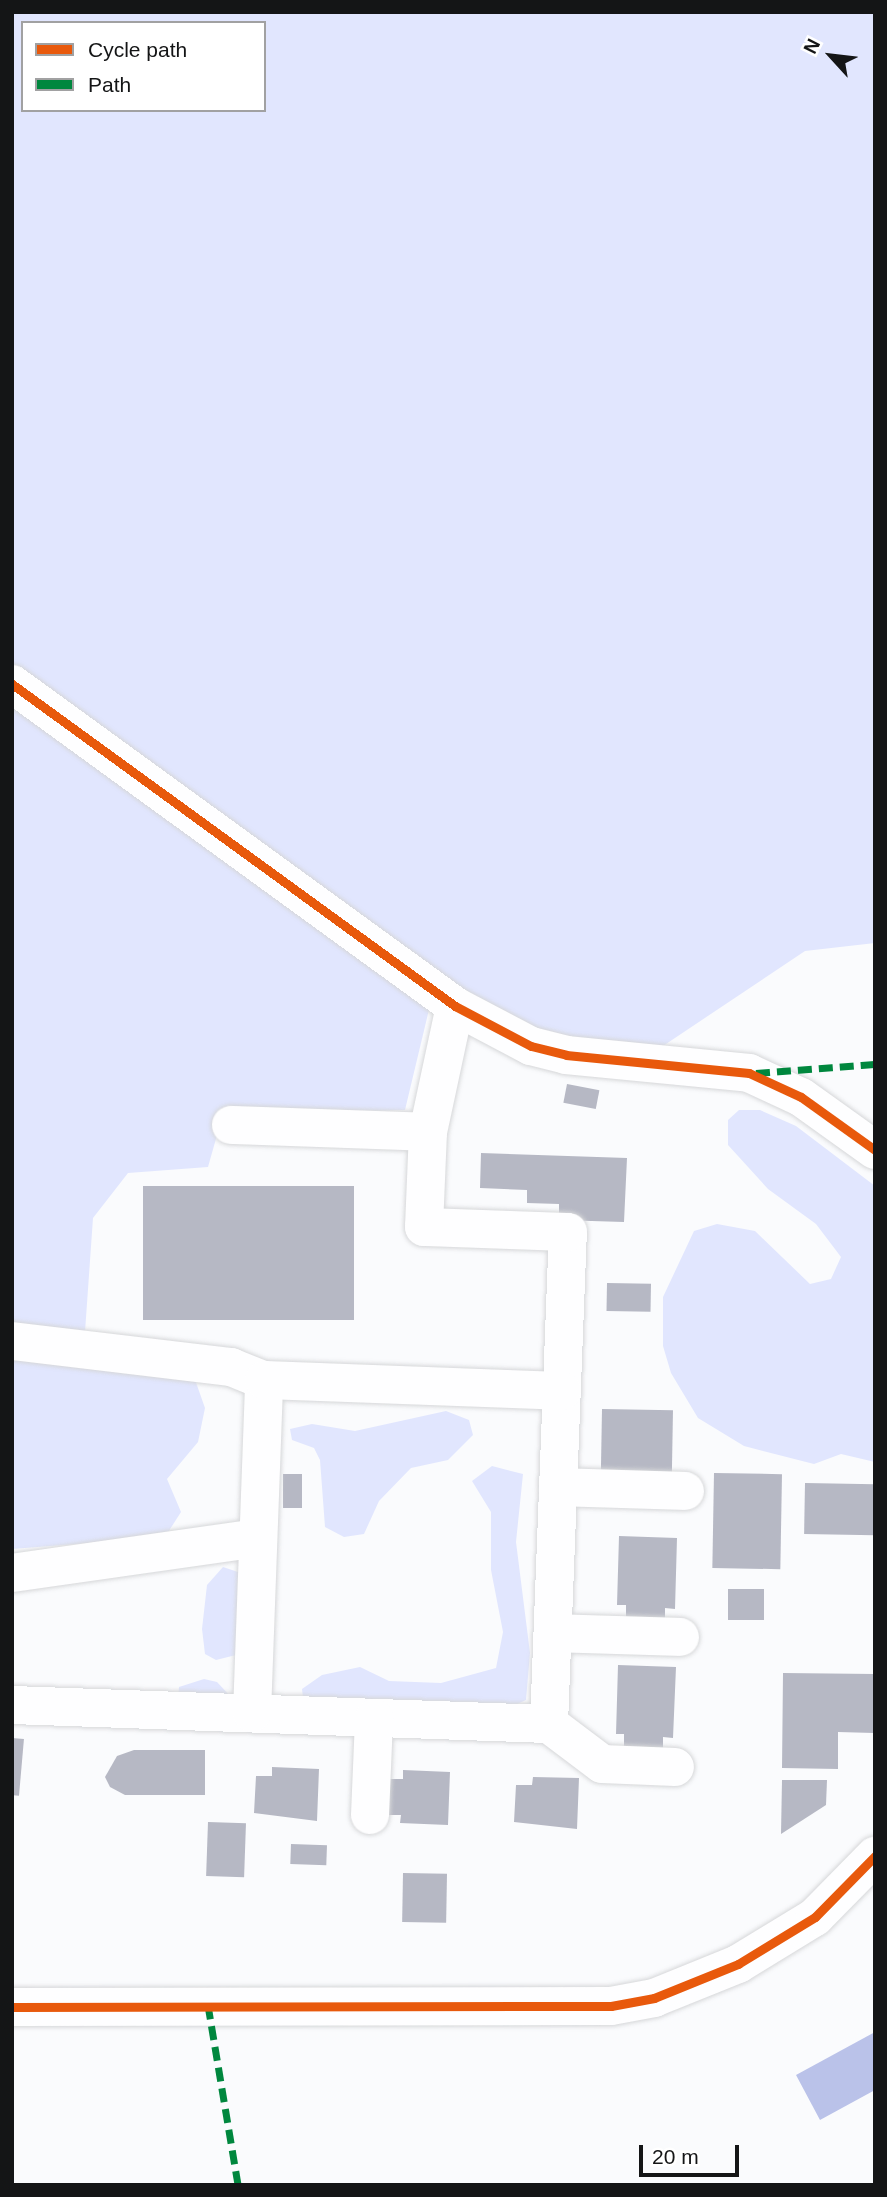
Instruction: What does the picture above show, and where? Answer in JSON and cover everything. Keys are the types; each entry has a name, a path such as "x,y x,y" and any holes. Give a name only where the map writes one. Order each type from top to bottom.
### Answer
{"street":[{"path":"12,684 455,1006 531,1046 566,1055 750,1073 801,1097 875,1150"},
{"path":"455,1006 428,1132 424,1227 568,1232 549,1724"},
{"path":"232,1125 428,1132"},
{"path":"12,1341 231,1367 264,1380 562,1391"},
{"path":"252,1713 264,1380"},
{"path":"558,1487 685,1491"},
{"path":"12,1573 258,1538"},
{"path":"553,1633 680,1637"},
{"path":"12,1705 549,1724 601,1764 675,1767"},
{"path":"370,1815 374,1717"},
{"path":"12,2007 611,2006 654,1998 738,1964 815,1917 875,1856"}],"shaded area":[{"path":"12,12 875,12 875,943 805,951 663,1046 535,1033 437,976 405,1110 223,1114 208,1167 128,1173 93,1218 85,1332 187,1357 205,1408 198,1442 167,1479 181,1512 165,1537 12,1549"},
{"path":"739,1110 760,1110 796,1126 875,1186 875,1462 841,1454 814,1464 744,1446 698,1418 671,1373 663,1346 663,1297 694,1231 717,1224 755,1231 810,1284 831,1279 841,1257 816,1224 768,1189 728,1145 728,1120"},
{"path":"446,1411 469,1420 473,1435 448,1460 411,1468 379,1501 364,1534 344,1537 325,1527 320,1460 314,1448 292,1440 290,1429 312,1424 355,1431"},
{"path":"492,1466 523,1474 516,1542 530,1653 526,1700 506,1709 303,1698 302,1689 322,1675 360,1667 389,1681 441,1683 496,1668 503,1632 491,1570 491,1512 472,1481"},
{"path":"223,1567 238,1572 236,1655 216,1660 205,1654 202,1629 207,1585"},
{"path":"204,1679 217,1682 231,1697 178,1699 179,1687"}],"water":[{"path":"875,2032 875,2090 820,2120 796,2075"}],"building":[{"path":"567,1084 599,1090 596,1109 563,1103"},
{"path":"481,1153 627,1158 624,1222 559,1220 559,1204 527,1203 527,1190 480,1188"},
{"path":"143,1186 354,1186 354,1320 143,1320"},
{"path":"607,1283 651,1284 651,1312 607,1311"},
{"path":"602,1409 673,1410 672,1472 601,1471"},
{"path":"714,1473 782,1474 780,1569 712,1568"},
{"path":"283,1474 302,1474 302,1508 283,1508"},
{"path":"805,1483 875,1484 874,1535 804,1534"},
{"path":"619,1536 677,1538 675,1609 665,1608 665,1619 626,1617 626,1605 617,1605"},
{"path":"728,1589 764,1589 764,1620 728,1620"},
{"path":"618,1665 676,1667 673,1738 663,1737 663,1748 624,1746 624,1734 616,1734"},
{"path":"783,1673 875,1674 874,1733 838,1732 838,1769 782,1768"},
{"path":"12,1738 24,1739 19,1796 12,1795"},
{"path":"134,1750 205,1750 205,1795 125,1795 110,1787 105,1777 117,1756"},
{"path":"272,1767 319,1769 317,1821 254,1813 256,1776 272,1776"},
{"path":"403,1770 450,1772 448,1825 400,1823 401,1815 385,1815 386,1779 403,1779"},
{"path":"533,1777 579,1778 577,1829 514,1822 516,1785 532,1785"},
{"path":"782,1780 827,1780 826,1805 781,1834"},
{"path":"208,1822 246,1823 244,1877 206,1876"},
{"path":"291,1844 327,1845 326,1865 290,1864"},
{"path":"403,1873 447,1874 446,1923 402,1922"}],"marked path":[{"path":"756,1073 875,1064"},
{"path":"208,2005 238,2185"}],"cycle path":[{"path":"12,684 455,1006 531,1046 566,1055 749,1073 801,1097 875,1150"},
{"path":"12,2007 611,2006 654,1998 738,1964 815,1917 875,1856"}]}
